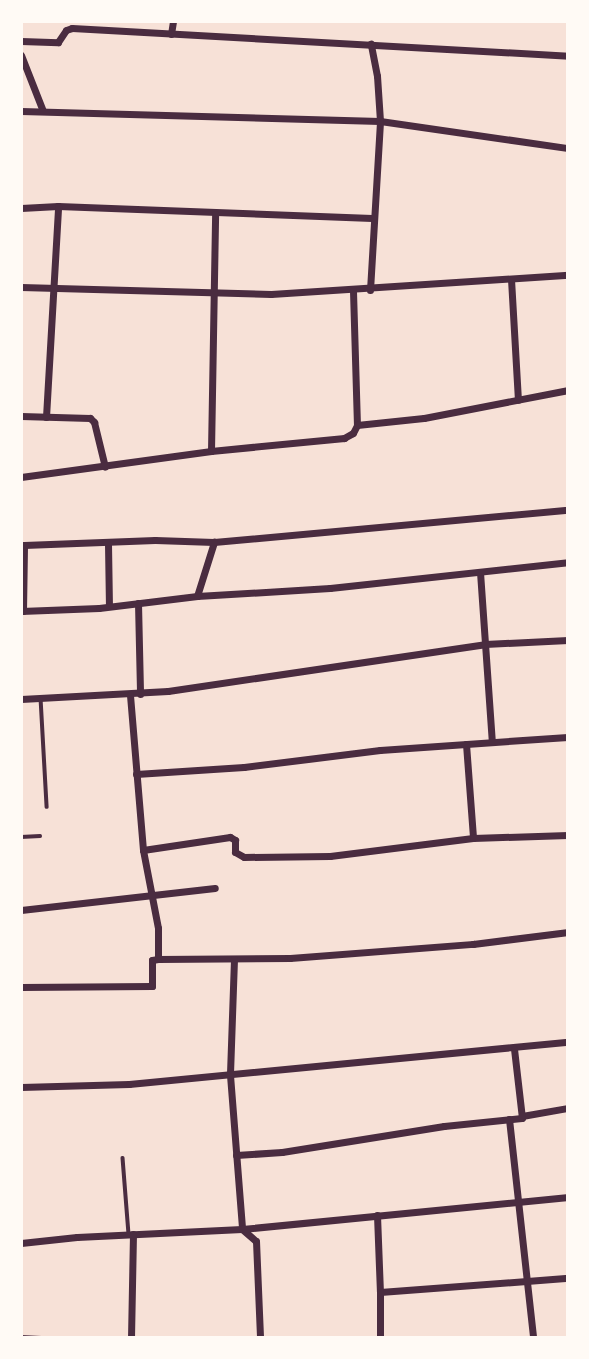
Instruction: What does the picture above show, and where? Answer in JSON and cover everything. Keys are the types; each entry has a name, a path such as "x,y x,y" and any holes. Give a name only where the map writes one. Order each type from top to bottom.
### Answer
{"street":[{"path":"171,34 173,21"},
{"path":"21,41 58,42 66,30 88,25 171,34 568,55"},
{"path":"370,290 372,218 380,121 377,76 371,44"},
{"path":"21,55 43,111"},
{"path":"21,111 380,121 568,148"},
{"path":"21,208 58,206 372,218"},
{"path":"46,417 58,206"},
{"path":"211,451 215,214"},
{"path":"21,287 214,294 353,291 568,275"},
{"path":"511,279 518,400"},
{"path":"21,477 211,451 344,438 353,433 357,425 353,291"},
{"path":"357,425 424,418 568,390"},
{"path":"21,416 90,418 94,422 105,467"},
{"path":"568,510 214,542 155,540 108,544 22,545 22,611 330,588 568,562"},
{"path":"197,596 214,542"},
{"path":"108,544 109,606"},
{"path":"481,572 492,742"},
{"path":"138,603 140,694"},
{"path":"21,699 140,694 485,644 568,640"},
{"path":"130,695 143,850 158,928 158,959"},
{"path":"136,774 244,767 380,750 568,737"},
{"path":"466,744 473,838"},
{"path":"143,850 230,837 235,840 235,852 244,857 330,856 473,838 568,835"},
{"path":"21,910 215,888"},
{"path":"21,987 152,986 152,960 158,959 234,959 443,946 568,932"},
{"path":"234,959 230,1075 242,1229 256,1241 260,1338"},
{"path":"21,1087 129,1084 568,1042"},
{"path":"514,1049 522,1116"},
{"path":"236,1155 282,1152 322,1143 509,1119 568,1108"},
{"path":"509,1119 533,1338"},
{"path":"21,1243 242,1229 568,1197"},
{"path":"377,1215 380,1338"},
{"path":"131,1234 131,1338"},
{"path":"380,1292 568,1278"}],"lane":[{"path":"41,698 47,807"},
{"path":"21,837 40,836"},
{"path":"123,1157 131,1234"},
{"path":"21,1337 41,1338"}]}
